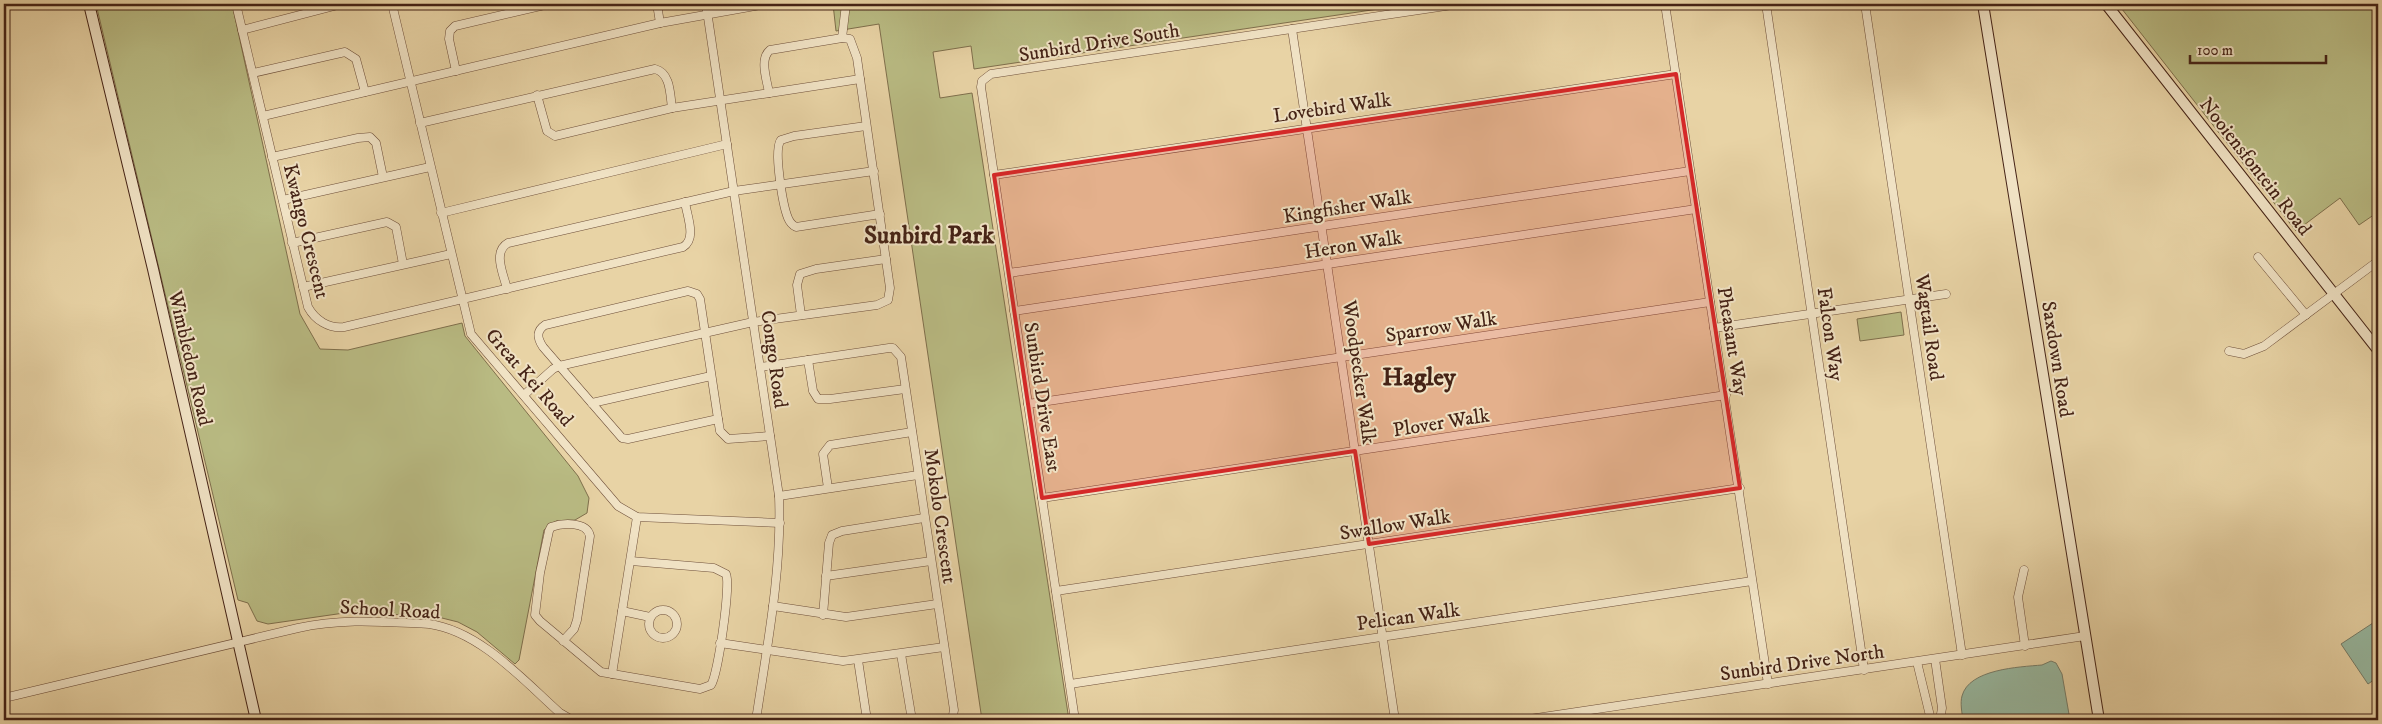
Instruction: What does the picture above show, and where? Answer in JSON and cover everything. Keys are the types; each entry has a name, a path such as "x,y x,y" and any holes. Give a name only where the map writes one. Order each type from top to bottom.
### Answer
{"street":[{"name":"Wimbledon Road","path":"89,4 157,287 256,720"},
{"name":"Kwango Crescent","path":"236,4 303,287 311,313 324,323 339,328 683,247 688,244 691,237 685,202"},
{"path":"242,30 342,4"},
{"name":"Great Kei Road","path":"392,4 461,299 471,334 618,506 637,517"},
{"path":"456,71 449,39 450,30 454,26 549,4"},
{"path":"657,4 660,23"},
{"name":"Congo Road","path":"706,4 779,496 780,523 773,606 756,720"},
{"path":"263,116 660,23 707,13 767,4"},
{"path":"842,38 846,4"},
{"name":"Sunbird Drive South","path":"983,79 988,75 1010,71 1292,29 1424,6 1459,4"},
{"name":"Pheasant Way","path":"1665,4 1714,328 1726,395 1768,684"},
{"name":"Falcon Way","path":"1766,4 1864,670"},
{"name":"Wagtail Road","path":"1865,4 1962,655"},
{"name":"Saxdown Road","path":"1983,4 2099,720"},
{"name":"Nooiensfontein Road","path":"2106,4 2378,350"},
{"name":"Woodpecker Walk","path":"1292,29 1395,720"},
{"path":"524,395 559,366 753,322 877,305 886,302 890,295 886,258 853,43 850,39 842,38 770,50 766,53 764,61 769,93"},
{"path":"252,73 348,52 358,62 365,92"},
{"path":"420,123 655,69 662,72 667,78 672,108"},
{"name":"Lovebird Walk","path":"994,175 1306,127 1676,74"},
{"path":"537,95 547,130 556,136 672,108 860,79"},
{"name":"Sunbird Drive East","path":"983,79 981,87 1075,720"},
{"path":"866,126 794,136 781,140 777,151 782,186 787,216 796,227 880,214"},
{"path":"272,157 370,137 376,143 382,177"},
{"path":"441,213 727,144"},
{"path":"282,200 430,167"},
{"path":"507,289 499,254 508,243 734,192 874,171"},
{"name":"Kingfisher Walk","path":"1009,273 1690,171"},
{"name":"Heron Walk","path":"1014,311 1696,209"},
{"path":"292,243 387,222 396,227 404,264"},
{"path":"303,287 451,254"},
{"path":"801,316 797,285 800,274 816,269 886,258"},
{"path":"2258,258 2306,315"},
{"path":"2229,351 2236,354 2253,351 2275,339 2378,261"},
{"path":"718,419 625,439 619,436 559,366 540,342 538,333 542,327 679,293 693,292 698,296 705,332 720,431 728,438 770,436"},
{"path":"1714,328 1946,294"},
{"name":"Sparrow Walk","path":"1028,404 1710,302"},
{"name":"Mokolo Crescent","path":"760,367 893,348 901,357 954,710 952,720"},
{"path":"808,360 813,391 818,399 905,389"},
{"path":"592,403 711,376"},
{"name":"Plover Walk","path":"1042,498 1726,395"},
{"path":"828,488 823,454 830,445 912,432"},
{"path":"779,496 918,474"},
{"name":"Swallow Walk","path":"1056,591 1740,488"},
{"path":"612,674 637,517 780,523"},
{"path":"823,615 829,543 832,535 842,531 924,518"},
{"path":"563,641 574,629 577,620 590,536 586,527 561,525 551,527 546,538 535,615 563,641 596,669 612,674 700,689 709,687 713,682 720,642 728,577 723,571 714,568 631,561"},
{"path":"826,576 931,561"},
{"path":"2024,570 2018,597 2025,646"},
{"name":"Pelican Walk","path":"1070,684 1752,581"},
{"path":"773,606 846,617 937,604"},
{"path":"622,611 650,617"},
{"name":"School Road","path":"4,698 337,621 441,626 463,633 484,647 560,713 572,720"},
{"name":"Sunbird Drive North","path":"1523,720 2085,636"},
{"path":"720,642 843,661 944,647"},
{"path":"901,654 912,720"},
{"path":"1935,659 1942,708 1940,720"},
{"path":"858,660 867,720"},
{"path":"1917,662 1931,720"}],"highlighted area":[{"path":"1676,74 1740,488 1369,544 1355,451 1042,498 994,175"}],"shaded area":[{"path":"96,4 232,4 300,314 320,349 348,350 462,323 465,336 578,476 589,498 587,513 575,520 556,521 544,530 519,660 515,664 477,632 458,622 438,617 351,612 268,624 257,621 248,603 238,600"},
{"path":"833,4 1412,4 974,69 971,46 933,52 940,98 972,93 1069,720 982,720 879,24 836,31"},
{"path":"2118,4 2378,4 2378,212 2359,225 2340,198 2296,231"},
{"path":"1901,312 1904,335 1860,341 1857,319"},
{"path":"2376,621 2378,624 2378,677 2368,684 2341,644"},
{"path":"2051,661 2056,663 2062,674 2070,720 1963,720 1962,696 1974,680 1996,671 2042,665"}],"district":[{"name":"Sunbird Park","path":"929,234"},
{"name":"Hagley","path":"1419,376"}]}
